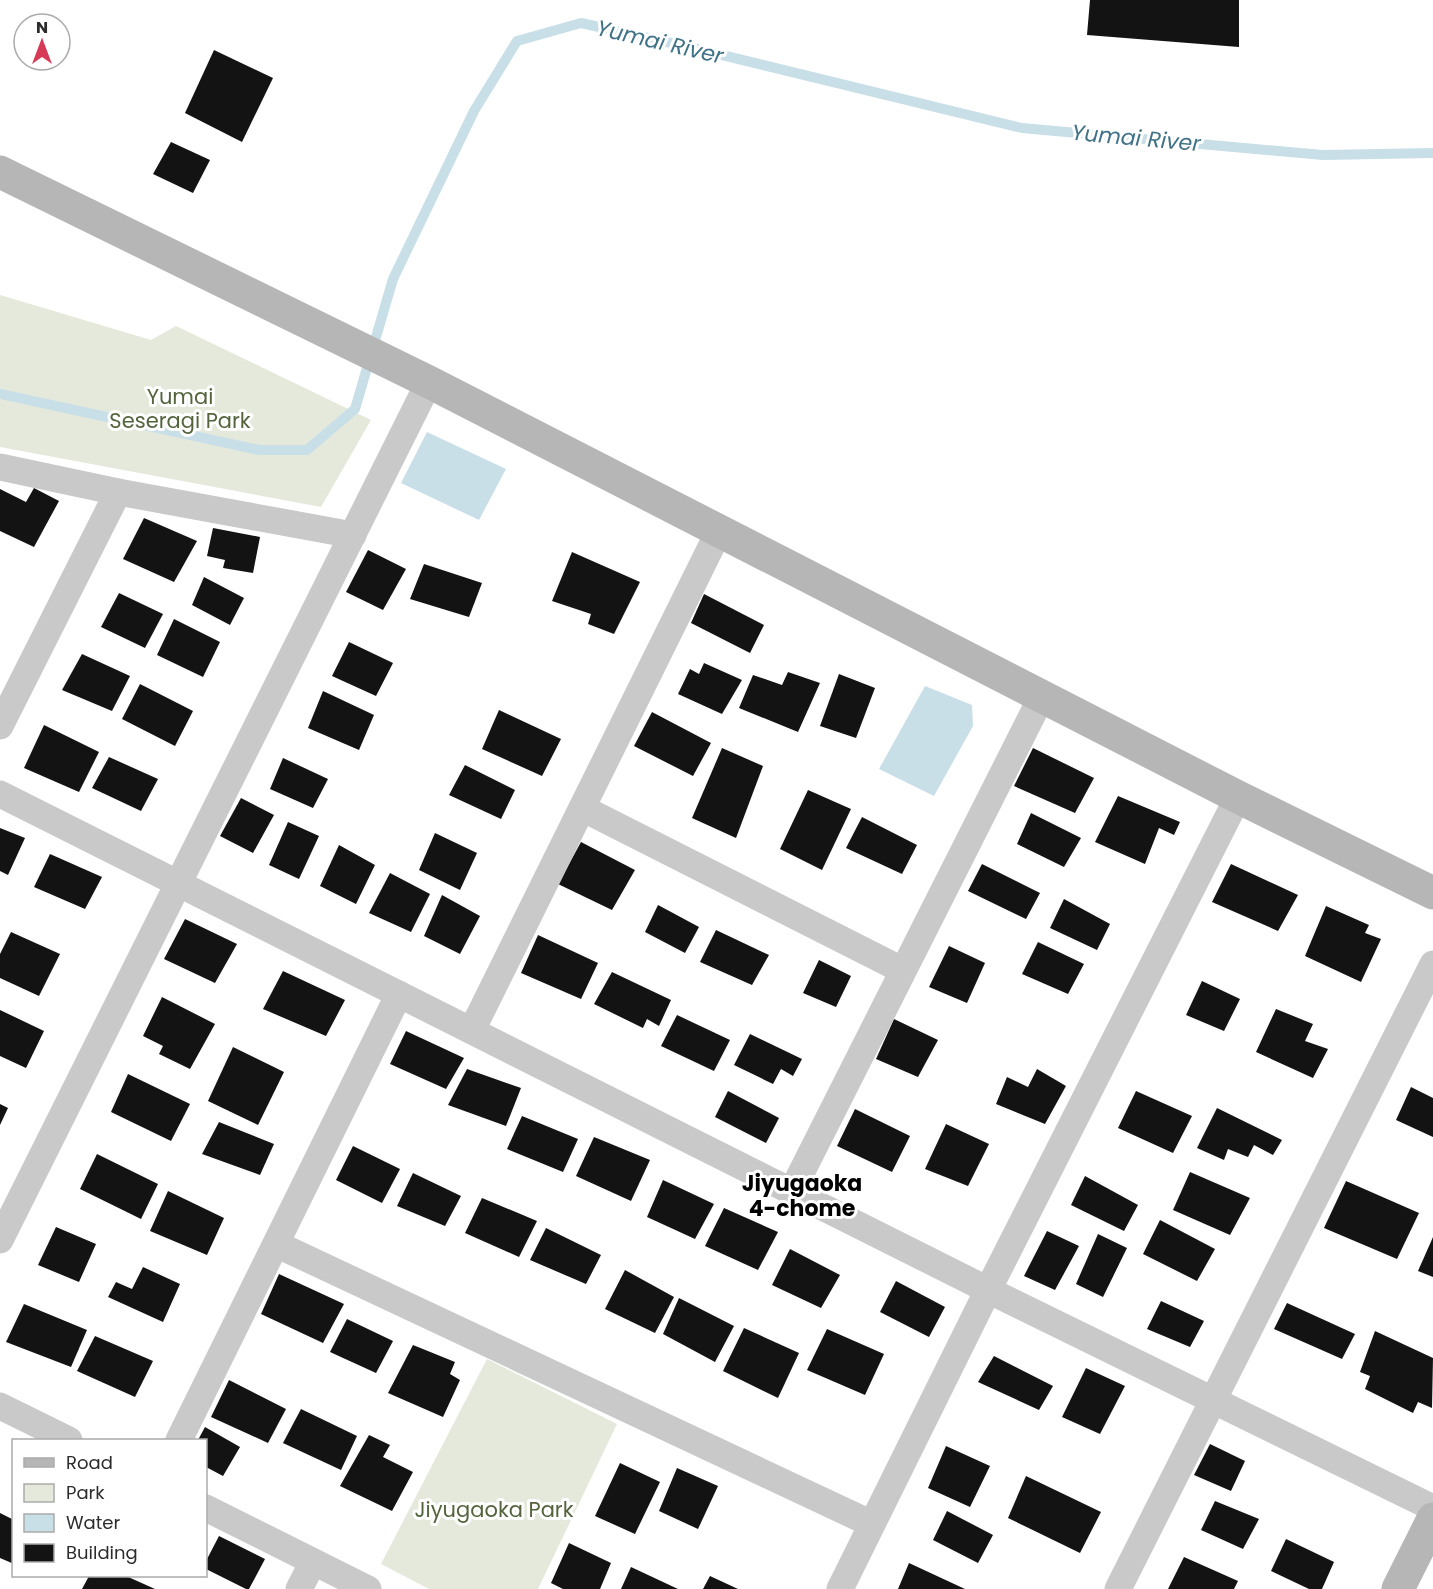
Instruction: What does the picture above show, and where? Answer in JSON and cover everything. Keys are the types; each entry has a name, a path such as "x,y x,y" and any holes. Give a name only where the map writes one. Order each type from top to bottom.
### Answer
{"street":[{"path":"0,172 417,376 1238,797 1433,893"},
{"path":"0,1240 352,535 417,376"},
{"path":"0,467 118,492 352,535"},
{"path":"0,726 118,492"},
{"path":"472,1030 718,531"},
{"path":"792,1191 1042,696"},
{"path":"0,794 988,1290 1433,1508"},
{"path":"840,1589 988,1290 1238,797"},
{"path":"582,808 902,970"},
{"path":"1118,1589 1433,964"},
{"path":"179,1439 399,994"},
{"path":"276,1244 872,1524"},
{"path":"0,1406 67,1439"},
{"path":"207,1509 368,1589"},
{"path":"1398,1589 1433,1519"},
{"path":"299,1589 313,1562"}],"green space":[{"name":"Yumai Seseragi Park","path":"0,295 151,340 176,326 371,420 321,507 0,447"},
{"name":"Jiyugaoka Park","path":"487,1359 617,1424 538,1589 429,1589 381,1564"}],"water":[{"path":"427,432 506,469 479,520 401,483"},
{"path":"925,686 972,705 973,726 934,796 879,769"}],"building":[{"path":"1090,0 1239,0 1239,47 1087,35"},
{"path":"214,50 273,78 242,142 185,113"},
{"path":"171,142 210,160 193,193 153,174"},
{"path":"34,488 59,501 34,547 0,531 0,489 26,502"},
{"path":"144,518 197,541 174,582 123,559"},
{"path":"213,528 260,537 253,573 223,568 225,560 207,556"},
{"path":"368,550 406,569 383,610 346,592"},
{"path":"572,552 640,582 614,634 588,624 591,614 552,601"},
{"path":"424,564 482,583 469,617 410,599"},
{"path":"204,577 244,598 230,625 192,605"},
{"path":"119,593 163,614 145,648 101,627"},
{"path":"704,594 764,625 750,653 691,623"},
{"path":"174,619 220,642 203,677 157,655"},
{"path":"349,642 393,663 376,696 332,676"},
{"path":"82,654 130,676 112,711 62,690"},
{"path":"704,663 742,680 722,714 678,694 690,669 699,674"},
{"path":"788,672 820,683 798,732 739,708 753,675 782,685"},
{"path":"839,674 875,688 856,738 820,726"},
{"path":"140,684 193,711 175,746 122,719"},
{"path":"323,691 374,715 359,750 308,728"},
{"path":"499,710 561,739 542,776 482,749"},
{"path":"652,712 711,743 693,776 634,746"},
{"path":"44,725 99,752 79,792 24,768"},
{"path":"722,748 763,766 736,838 692,818"},
{"path":"1033,748 1094,778 1075,813 1014,786"},
{"path":"109,757 158,779 141,811 92,788"},
{"path":"283,758 328,779 313,808 270,789"},
{"path":"465,765 515,790 501,819 449,795"},
{"path":"808,790 851,809 822,870 780,849"},
{"path":"1118,796 1180,822 1174,835 1159,828 1145,864 1095,842"},
{"path":"241,798 274,815 253,853 220,836"},
{"path":"1031,813 1081,838 1064,867 1017,844"},
{"path":"862,817 917,845 902,874 846,848"},
{"path":"288,822 319,836 299,879 269,865"},
{"path":"0,828 25,838 8,875 0,871"},
{"path":"435,833 477,853 460,890 419,870"},
{"path":"581,842 635,870 612,910 558,884"},
{"path":"339,845 375,865 356,904 320,886"},
{"path":"50,854 102,877 85,909 34,887"},
{"path":"982,864 1040,893 1026,919 968,891"},
{"path":"1231,864 1298,895 1278,931 1212,902"},
{"path":"390,873 430,894 411,932 369,913"},
{"path":"442,895 480,916 460,954 424,936"},
{"path":"1064,899 1110,924 1097,950 1050,928"},
{"path":"658,905 699,927 685,953 645,932"},
{"path":"1326,906 1369,925 1365,933 1381,939 1361,982 1305,956"},
{"path":"185,919 237,944 215,983 164,959"},
{"path":"716,930 769,955 752,985 700,962"},
{"path":"11,932 60,954 39,996 0,978 0,954"},
{"path":"538,935 598,963 581,999 521,973"},
{"path":"1038,942 1084,964 1068,994 1022,974"},
{"path":"949,946 985,963 967,1003 929,987"},
{"path":"819,960 851,976 836,1007 803,993"},
{"path":"283,971 345,1000 326,1036 263,1009"},
{"path":"612,972 671,1000 659,1026 647,1019 643,1028 594,1004"},
{"path":"1202,981 1240,999 1224,1031 1186,1015"},
{"path":"162,997 215,1024 190,1069 159,1054 163,1046 143,1036"},
{"path":"1276,1009 1313,1024 1305,1041 1328,1049 1313,1078 1256,1052"},
{"path":"0,1010 44,1031 26,1068 0,1056"},
{"path":"677,1015 730,1040 714,1071 661,1046"},
{"path":"894,1019 938,1040 918,1077 876,1059"},
{"path":"406,1031 464,1058 446,1089 390,1064"},
{"path":"750,1034 802,1059 793,1076 781,1069 773,1084 734,1065"},
{"path":"233,1047 284,1072 258,1125 208,1101"},
{"path":"467,1069 521,1088 506,1126 448,1105"},
{"path":"1037,1069 1066,1086 1045,1124 996,1104 1007,1077 1028,1087"},
{"path":"128,1074 190,1104 171,1141 111,1112"},
{"path":"1411,1087 1433,1098 1433,1137 1396,1120"},
{"path":"728,1091 779,1118 766,1143 715,1117"},
{"path":"1136,1091 1192,1116 1173,1153 1118,1128"},
{"path":"0,1104 8,1108 0,1125"},
{"path":"1217,1108 1282,1140 1273,1155 1254,1145 1248,1157 1228,1149 1224,1160 1197,1148"},
{"path":"855,1109 910,1136 892,1172 837,1146"},
{"path":"522,1116 578,1139 563,1172 507,1149"},
{"path":"219,1122 274,1144 260,1175 202,1154"},
{"path":"946,1124 989,1144 968,1186 925,1169"},
{"path":"594,1137 650,1160 631,1201 576,1176"},
{"path":"353,1146 400,1169 382,1203 336,1180"},
{"path":"97,1154 158,1184 141,1219 80,1189"},
{"path":"1190,1172 1250,1198 1230,1235 1173,1210"},
{"path":"413,1173 461,1196 445,1226 397,1206"},
{"path":"1085,1176 1138,1205 1124,1231 1071,1205"},
{"path":"663,1180 714,1204 695,1239 647,1217"},
{"path":"1346,1181 1419,1213 1397,1259 1324,1228"},
{"path":"168,1191 224,1218 207,1255 150,1231"},
{"path":"482,1198 537,1221 519,1257 465,1233"},
{"path":"724,1208 778,1232 758,1270 705,1246"},
{"path":"1160,1220 1215,1249 1197,1281 1143,1254"},
{"path":"56,1227 96,1244 79,1282 38,1265"},
{"path":"546,1228 601,1255 586,1284 530,1260"},
{"path":"1047,1231 1079,1246 1055,1290 1024,1276"},
{"path":"1098,1234 1127,1248 1103,1297 1076,1284"},
{"path":"1433,1237 1433,1277 1418,1271"},
{"path":"790,1249 840,1275 821,1308 772,1285"},
{"path":"143,1267 180,1284 163,1322 108,1297 116,1282 132,1289"},
{"path":"625,1270 674,1297 655,1333 605,1309"},
{"path":"279,1274 344,1304 323,1343 261,1314"},
{"path":"896,1281 945,1307 929,1337 880,1312"},
{"path":"679,1298 734,1326 715,1362 663,1334"},
{"path":"1161,1301 1204,1321 1190,1347 1147,1329"},
{"path":"1287,1303 1355,1334 1342,1359 1274,1329"},
{"path":"24,1304 87,1330 71,1367 6,1342"},
{"path":"347,1319 393,1341 376,1373 330,1352"},
{"path":"744,1328 799,1353 778,1398 723,1371"},
{"path":"827,1329 884,1354 865,1395 807,1370"},
{"path":"1375,1331 1433,1358 1432,1408 1418,1402 1413,1413 1365,1389 1370,1376 1360,1372"},
{"path":"95,1336 153,1361 135,1397 77,1371"},
{"path":"413,1345 455,1362 450,1374 460,1380 443,1417 388,1393"},
{"path":"994,1356 1053,1386 1039,1410 978,1382"},
{"path":"1086,1368 1125,1386 1100,1434 1062,1417"},
{"path":"229,1380 286,1409 268,1443 211,1417"},
{"path":"301,1409 357,1436 341,1470 283,1443"},
{"path":"205,1427 240,1447 223,1476 207,1468 207,1439 199,1439"},
{"path":"369,1435 390,1445 383,1457 413,1472 392,1511 340,1486"},
{"path":"1210,1444 1245,1461 1231,1491 1194,1475"},
{"path":"946,1446 990,1466 970,1507 928,1488"},
{"path":"620,1463 660,1482 635,1534 595,1516"},
{"path":"677,1468 718,1486 698,1529 659,1511"},
{"path":"1026,1476 1101,1512 1080,1553 1008,1518"},
{"path":"1215,1501 1259,1519 1243,1549 1201,1530"},
{"path":"947,1511 993,1535 978,1563 933,1540"},
{"path":"0,1513 12,1519 12,1563 0,1558"},
{"path":"219,1536 265,1559 249,1589 207,1570 207,1559"},
{"path":"1286,1539 1334,1562 1322,1589 1309,1589 1271,1571"},
{"path":"569,1543 611,1563 600,1589 563,1589 551,1583"},
{"path":"1184,1557 1238,1581 1234,1589 1168,1589"},
{"path":"909,1563 965,1589 898,1589"},
{"path":"631,1567 678,1589 621,1589"},
{"path":"710,1576 738,1589 703,1589"},
{"path":"88,1577 128,1577 155,1589 82,1589"}],"waterway":[{"name":"Yumai River","path":"0,394 259,450 307,450 355,409 393,279 474,111 517,41 581,23 1022,128 1323,155 1433,153"}],"district":[{"name":"Jiyugaoka 4-chome","path":"802,1196"}]}
